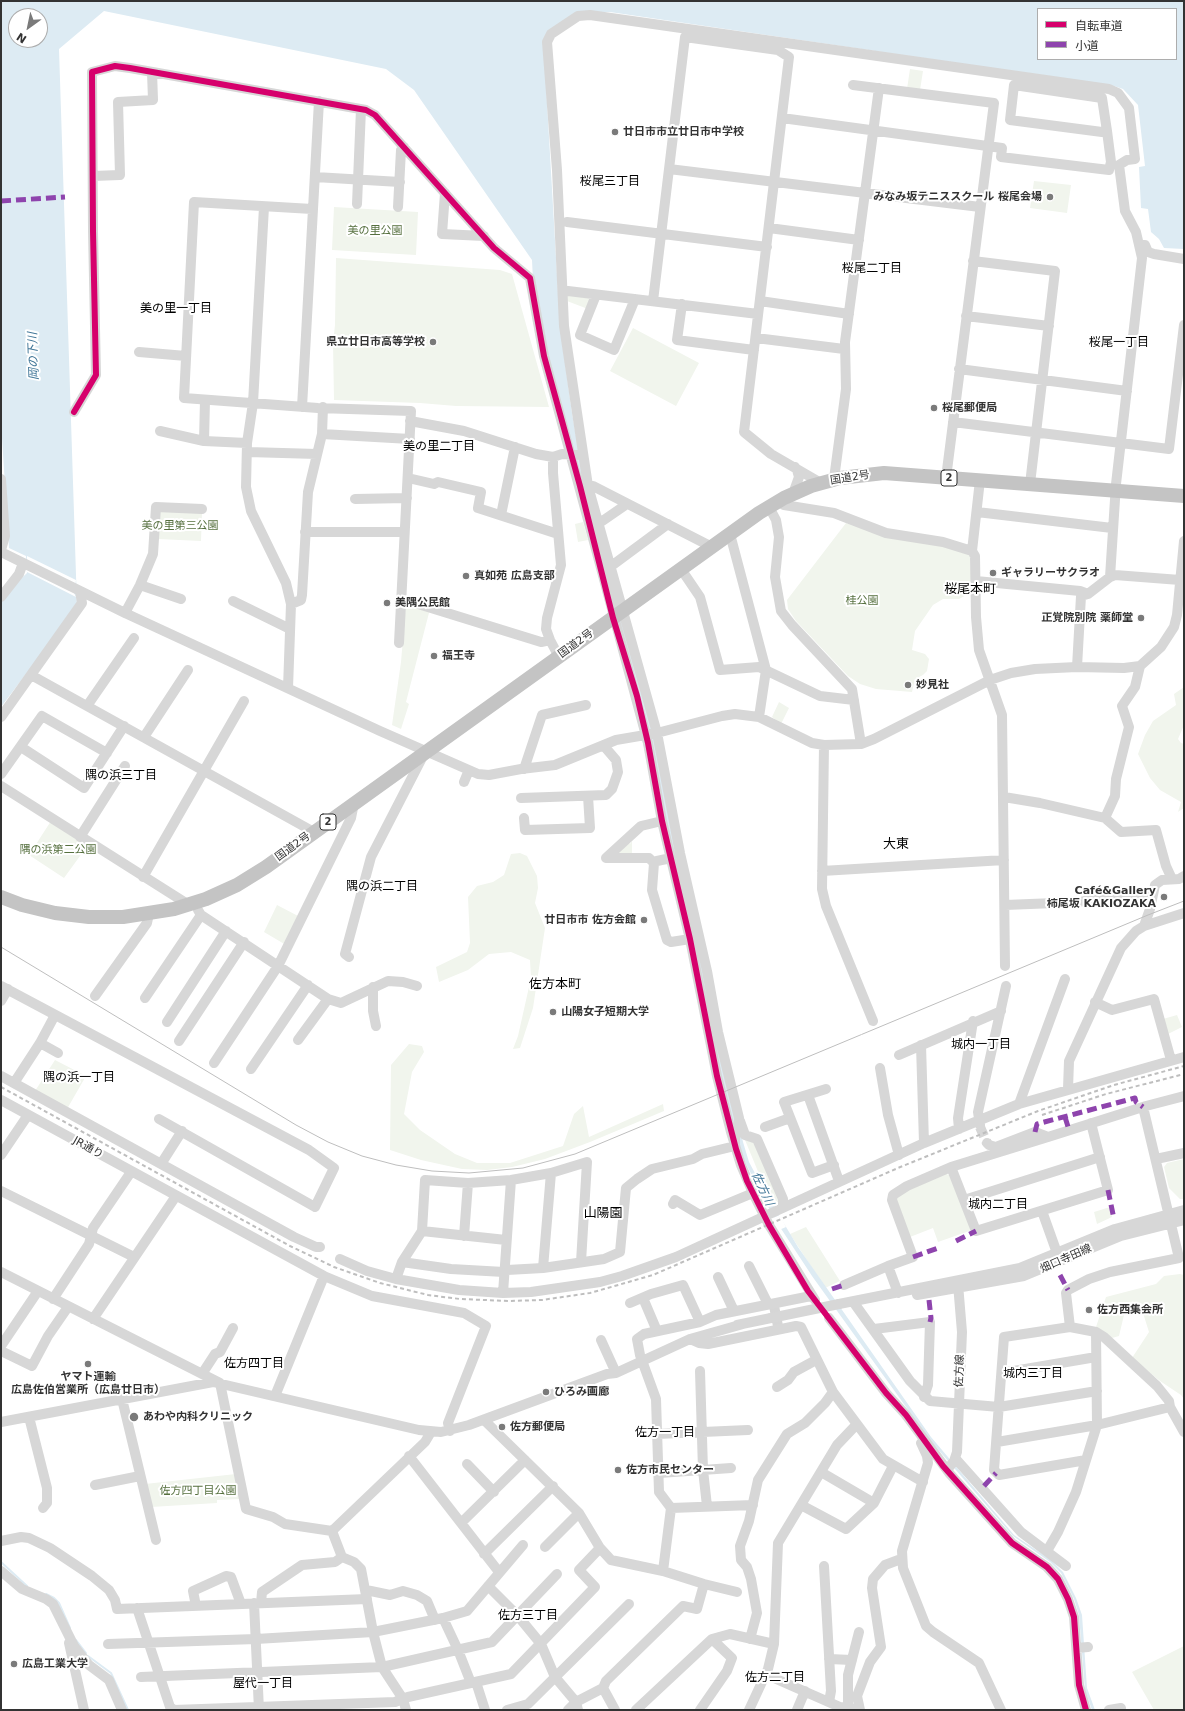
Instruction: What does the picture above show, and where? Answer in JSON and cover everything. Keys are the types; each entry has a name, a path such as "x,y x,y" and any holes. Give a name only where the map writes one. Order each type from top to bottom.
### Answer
{"highway":[{"name":"国道2号","path":"1,897 39,909 72,916 106,918 195,908 252,876 778,501 828,481 854,475 884,473 1184,496"}],"street":[{"path":"663,1570 671,1508 659,1492 656,1399 636,1343 638,1337 644,1334 700,1322 716,1315 813,1298 774,1212 753,1193 735,1146 717,1076 707,971 680,854 657,733 642,695 618,614 577,454 564,326 557,170 547,42 551,34 578,16 590,15 1109,89 1118,93 1129,108 1135,159 1127,160 1119,165 1124,211 1136,232 1142,258 1120,444 1112,528 1110,577"},
{"path":"653,301 685,37 778,50 790,57 744,432 773,455 795,467 828,481 846,389 844,349 879,88"},
{"path":"74,412 96,375 92,72 115,66 319,101 361,109 375,114 494,248 530,278 544,356 588,486 610,567 618,614"},
{"path":"93,176 120,175 118,102 153,100 152,72"},
{"path":"853,85 1011,105"},
{"path":"782,118 1002,148 1001,157 1109,170 1111,162 1107,131 1102,98 1014,85 1010,120 1102,132 1107,131"},
{"path":"302,407 319,101"},
{"path":"946,478 994,103"},
{"path":"357,204 361,109"},
{"path":"398,207 401,150 404,147"},
{"path":"669,169 980,207"},
{"path":"315,176 400,182"},
{"path":"445,193 442,234 484,236"},
{"path":"312,209 194,202 184,398 302,407 411,411 399,643"},
{"path":"264,207 253,404 247,447 248,500 251,510 286,583 291,604 288,688"},
{"path":"567,222 767,247"},
{"path":"769,228 859,240"},
{"path":"1139,245 1145,245 1148,252 1154,254 1184,259"},
{"path":"973,261 1056,271 1030,484"},
{"path":"568,291 758,314"},
{"path":"596,295 580,335 614,350 635,299"},
{"path":"760,301 849,314"},
{"path":"682,304 677,340 754,350"},
{"path":"966,316 1049,326"},
{"path":"953,422 1169,449 1184,325"},
{"path":"756,338 844,349"},
{"path":"139,352 186,356"},
{"path":"959,369 1127,391"},
{"path":"204,441 205,400"},
{"path":"291,604 301,600 302,595 308,492 322,434 323,407"},
{"path":"410,421 464,431 515,448 553,457 562,454 577,454"},
{"path":"160,431 204,441 317,454"},
{"path":"322,434 410,438"},
{"path":"501,515 515,448"},
{"path":"553,457 552,473 561,565 546,623 550,640 559,657"},
{"path":"778,501 794,491 798,476 795,467"},
{"path":"1,478 4,536 1,551 125,613 478,774 490,775 524,768 558,764 616,740 657,733 735,714 758,717 799,738 824,745 861,744 874,739 990,680 1035,669 1077,667 1124,668 1140,666"},
{"path":"408,478 434,484 438,482 481,492 478,508 558,534"},
{"path":"980,480 972,551 975,556 979,650 1002,715 1005,966"},
{"path":"588,486 593,486 712,547"},
{"path":"355,499 407,498"},
{"path":"778,501 784,505 834,513 860,524 893,534 943,542 972,551"},
{"path":"778,501 776,520 779,537 775,576 781,611 792,625 852,689 861,744"},
{"path":"598,524 627,504"},
{"path":"125,613 140,585 153,554 156,507 202,509"},
{"path":"977,512 1112,528"},
{"path":"610,567 668,524"},
{"path":"305,532 404,532"},
{"path":"730,534 766,670 758,717"},
{"path":"1105,818 1115,796 1116,779 1129,727 1122,706 1135,687 1140,666 1161,647 1181,615 1180,580 1183,566 1184,541"},
{"path":"1,597 25,564"},
{"path":"681,569 700,597 720,670 759,668 820,696 854,700"},
{"path":"1077,667 1081,596 1088,594 1110,577 1115,575 1180,580"},
{"path":"976,582 1080,591 1088,594"},
{"path":"140,585 181,599"},
{"path":"1,717 82,603 79,591"},
{"path":"402,599 541,642 550,640"},
{"path":"233,601 290,629"},
{"path":"87,706 134,638"},
{"path":"144,737 188,670"},
{"path":"31,675 314,832"},
{"path":"642,695 646,735 662,821 712,1029 738,1127 735,1146"},
{"path":"143,877 244,701"},
{"path":"524,768 542,715 582,704"},
{"path":"1,774 42,716 107,753"},
{"path":"21,747 84,788 124,726"},
{"path":"824,745 822,889 826,906 873,1022"},
{"path":"521,798 606,795 612,790 618,772 616,760 604,746"},
{"path":"349,957 345,954 371,857 416,767 427,751"},
{"path":"80,837 125,766"},
{"path":"464,782 469,770"},
{"path":"1,786 143,877 195,908 226,931 328,999 341,1003 388,981 396,981 418,986"},
{"path":"524,818 525,830 590,828 588,796"},
{"path":"1004,797 1040,803 1105,818 1121,832 1156,830 1166,866 1172,880"},
{"path":"214,1063 278,966 352,818 354,803"},
{"path":"662,821 640,826 606,858 649,858 654,863 652,890 666,938 671,942 690,939"},
{"path":"654,863 657,860 671,858"},
{"path":"822,871 1004,860"},
{"path":"1144,926 1156,885 1162,880 1172,880 1184,876"},
{"path":"1004,905 1080,902 1116,894 1139,893 1152,895"},
{"path":"145,998 195,908"},
{"path":"1068,1089 1069,1061 1121,948 1136,930 1184,913"},
{"path":"95,996 147,923 149,914"},
{"path":"167,1022 226,931"},
{"path":"179,1041 244,942"},
{"path":"1019,1104 1065,979"},
{"path":"251,1069 308,985"},
{"path":"979,1124 978,1112 1006,986"},
{"path":"1,1001 4,987 309,1150 334,1168 315,1207 159,1119"},
{"path":"373,987 373,1011 376,1026"},
{"path":"298,1040 328,999"},
{"path":"1096,1002 1112,1010 1154,999 1171,1060"},
{"path":"899,1055 973,1021 1001,1011"},
{"path":"14,1083 40,1043 55,1015"},
{"path":"959,1129 958,1118 973,1021"},
{"path":"40,1043 58,1053"},
{"path":"921,1045 924,1143"},
{"path":"340,1259 368,1271 396,1279 459,1290 503,1293 562,1289 622,1276 676,1257 924,1143 959,1129 979,1124 1019,1104 1184,1057"},
{"path":"880,1068 888,1115 899,1155"},
{"path":"1,1076 301,1240 316,1247 320,1247"},
{"path":"826,1089 784,1102 812,1173 834,1165"},
{"path":"808,1095 839,1181"},
{"path":"844,1285 913,1257 892,1200 893,1195 907,1186 951,1168 1091,1123 1184,1096"},
{"name":"JR通り","path":"1,1100 324,1276 372,1296 464,1313 486,1326 448,1423 450,1431"},
{"path":"1070,1328 1066,1294 1068,1290 1089,1279 1110,1272 1179,1258 1143,1107"},
{"path":"1,1155 28,1115"},
{"path":"765,1127 790,1118"},
{"path":"951,1168 976,1231 1108,1190 1091,1123"},
{"path":"738,1127 745,1135 756,1139 783,1199 774,1212"},
{"path":"161,1164 182,1131"},
{"path":"987,1143 992,1147 1035,1132 1048,1137"},
{"path":"402,1262 451,1269 504,1272 507,1270 543,1268 604,1259 620,1252 626,1188 644,1173 652,1169 693,1159 702,1154 735,1146"},
{"path":"1156,1159 1184,1153"},
{"path":"964,1200 1100,1157"},
{"path":"396,1279 402,1262 422,1231 425,1180 468,1183 511,1180 551,1173 587,1162 580,1262"},
{"path":"53,1299 89,1244 93,1228 131,1172"},
{"path":"543,1268 551,1173"},
{"path":"503,1293 511,1180"},
{"path":"464,1236 468,1183"},
{"path":"1,1191 134,1257"},
{"path":"673,1204 675,1200 700,1215 753,1193"},
{"path":"93,1319 176,1196"},
{"path":"1042,1210 1057,1253"},
{"name":"畑口寺田線","path":"958,1284 1036,1272 1106,1242 1170,1218 1184,1210"},
{"path":"840,1304 854,1303 958,1284 1020,1268 1115,1229 1170,1218 1184,1220"},
{"path":"422,1231 506,1240"},
{"path":"749,1266 772,1304"},
{"path":"888,1266 898,1293"},
{"path":"1,1272 220,1383"},
{"path":"276,1396 324,1276"},
{"path":"718,1278 734,1311"},
{"path":"1,1422 213,1382 431,1432 450,1431 484,1420 612,1372 641,1358 664,1344 771,1318 898,1293 958,1284"},
{"name":"佐方線","path":"952,1462 959,1404 962,1332 958,1284"},
{"path":"630,1303 683,1285 700,1322"},
{"path":"1,1346 38,1291"},
{"path":"642,1298 657,1331"},
{"path":"854,1303 910,1381 924,1398 930,1401 999,1407 1097,1391"},
{"path":"1,1351 32,1366 48,1336 68,1307"},
{"path":"829,1318 883,1389 919,1440 927,1456 928,1463 901,1559 903,1568 926,1626 979,1663 1001,1710"},
{"path":"874,1329 930,1322 928,1385 924,1398"},
{"path":"641,1358 690,1339 743,1324"},
{"path":"690,1339 699,1343 708,1344 778,1328 796,1326 801,1327 833,1392 883,1459 922,1482"},
{"path":"202,1374 216,1354 220,1352 233,1328"},
{"path":"1086,1460 999,1475 994,1470 1004,1337 1070,1328 1096,1332 1115,1346 1158,1386 1169,1401 1170,1407 1184,1432"},
{"path":"1037,1551 1058,1532 1076,1492 1097,1425 1096,1332"},
{"path":"601,1340 612,1372"},
{"path":"1002,1373 1096,1357"},
{"path":"777,1387 788,1380 794,1372 816,1360"},
{"path":"700,1372 703,1470 707,1506"},
{"path":"220,1383 246,1509 273,1517 285,1524 332,1530"},
{"path":"883,1389 906,1415 1020,1532 1037,1551 1061,1584 1074,1617 1082,1648 1080,1691 1086,1710"},
{"path":"750,1639 757,1613 751,1579 747,1568 741,1560 740,1546 758,1480 786,1434 805,1423 825,1403 833,1392"},
{"path":"122,1399 156,1540"},
{"path":"997,1442 1097,1425 1170,1407"},
{"path":"29,1417 47,1488 47,1503 43,1508"},
{"path":"484,1420 579,1513 600,1548 611,1560 663,1570 704,1584 737,1592"},
{"path":"749,1710 765,1674 774,1644 778,1543 837,1445 856,1424"},
{"path":"657,1434 748,1430"},
{"path":"332,1530 425,1442 431,1432"},
{"path":"409,1456 499,1572"},
{"path":"462,1523 525,1460"},
{"path":"952,1462 1012,1543 1037,1551 1066,1566"},
{"path":"467,1464 494,1492"},
{"path":"801,1505 846,1529 874,1503 893,1466"},
{"path":"658,1473 732,1468"},
{"path":"821,1472 874,1503"},
{"path":"95,1485 140,1476"},
{"path":"484,1554 553,1486"},
{"path":"671,1508 752,1505"},
{"path":"545,1547 579,1513"},
{"path":"332,1530 342,1557 354,1562 362,1569 373,1632 382,1666 403,1699 406,1710"},
{"path":"1,1541 12,1538 29,1538 50,1548 92,1576 109,1590 115,1600 117,1609 241,1604 367,1594 390,1596 403,1590 426,1601 439,1619 458,1650 485,1710"},
{"path":"108,1644 256,1639 373,1632 439,1619 467,1612 523,1545"},
{"path":"137,1608 170,1707 174,1710 395,1702 511,1674 595,1587 579,1570 600,1548"},
{"path":"259,1708 256,1639 257,1603 262,1592 302,1565 336,1562 342,1557"},
{"path":"765,1674 829,1702 848,1708 860,1708 857,1696 870,1662 881,1647 872,1588 873,1579 885,1565 901,1559"},
{"path":"824,1566 831,1691 829,1702"},
{"path":"1,1571 22,1589 50,1601 56,1608 67,1635 84,1710"},
{"path":"141,1677 382,1666 492,1642 557,1574"},
{"path":"196,1606 193,1591 226,1576 231,1577 241,1604"},
{"path":"568,1710 577,1706 603,1688 606,1681 683,1606 697,1609 704,1584"},
{"path":"488,1586 518,1616 541,1644 556,1677 577,1706"},
{"path":"507,1710 528,1704 629,1604"},
{"path":"848,1708 848,1675 859,1632"},
{"path":"636,1710 712,1639 730,1634 774,1644"},
{"path":"67,1635 89,1664 110,1680 122,1710"},
{"path":"700,1710 727,1671 732,1658 712,1639"},
{"path":"829,1659 852,1660"},
{"path":"603,1688 615,1710"},
{"path":"797,1710 805,1691"}],"green space":[{"path":"910,69 923,71 920,90 907,89"},
{"name":"みなみ坂テニススクール 桜尾会場","path":"1034,181 1071,185 1067,213 1030,208"},
{"name":"美の里公園","path":"334,207 418,212 416,255 332,250"},
{"name":"県立廿日市高等学校","path":"336,258 500,270 512,274 549,407 456,406 420,403 334,400 333,343 335,325"},
{"path":"567,293 590,296 588,309 567,301"},
{"path":"633,328 699,363 676,406 610,371"},
{"name":"美の里第三公園","path":"160,511 202,513 201,541 158,539"},
{"path":"583,522 588,540 578,542 575,524"},
{"name":"桂公園","path":"846,523 943,544 970,555 972,592 959,599 943,599 933,605 915,631 912,650 925,654 929,659 927,671 915,679 912,692 876,689 860,684 848,676 796,621 788,609 787,600"},
{"path":"406,603 430,609 406,702 409,704 401,729 392,725 401,662"},
{"path":"1184,687 1184,725 1178,739 1184,744 1184,808 1178,812 1181,802 1160,790 1150,778 1138,754 1145,735 1153,721 1176,705 1174,694"},
{"path":"779,702 789,708 781,724 772,717"},
{"name":"隅の浜第二公園","path":"51,821 88,845 64,878 29,855"},
{"path":"627,841 630,844 632,841 632,855 616,856"},
{"path":"520,853 527,856 537,876 538,888 535,903 545,928 533,1008 520,1048 513,1049 518,1036 531,978 530,960 511,952 489,954 468,970 439,982 436,967 467,952 470,943 468,897 477,886 493,882 504,875 511,854"},
{"path":"277,905 300,917 286,945 264,932"},
{"path":"1177,1015 1182,1027 1168,1034 1163,1019"},
{"path":"409,1044 422,1046 424,1052 412,1072 404,1114 420,1130 455,1154 477,1163 510,1163 563,1146 574,1114 583,1106 589,1137 663,1104 664,1111 545,1159 512,1167 487,1170 462,1169 421,1160 390,1150 391,1065"},
{"path":"55,1060 86,1076 67,1109 35,1091"},
{"path":"745,1140 755,1142 779,1202 771,1203"},
{"path":"1184,1159 1184,1199 1180,1199 1169,1188 1164,1167 1167,1163"},
{"path":"944,1173 949,1175 972,1230 938,1242 933,1228 910,1237 896,1202 898,1196"},
{"path":"1110,1207 1112,1217 1097,1224 1094,1212"},
{"path":"806,1227 840,1281 825,1288 790,1234"},
{"path":"1184,1275 1184,1399 1181,1395 1160,1381 1132,1358 1149,1332 1143,1313 1124,1315 1119,1336 1112,1338 1096,1327 1106,1297 1156,1284 1164,1276"},
{"name":"佐方四丁目公園","path":"236,1474 240,1499 217,1500 217,1503 151,1507 145,1484"},
{"path":"1184,1646 1184,1710 1154,1710 1132,1672"}],"water":[{"path":"1,1 1184,1 1184,249 1164,248 1159,239 1151,232 1148,209 1141,208 1139,167 1145,166 1138,105 1123,89 1114,86 610,12 581,12 548,31 545,68 560,327 581,466 655,743 743,1142 749,1162 798,1247 931,1437 1014,1535 1051,1560 1063,1572 1076,1598 1082,1615 1087,1688 1095,1710 1092,1710 1085,1690 1079,1615 1074,1599 1061,1573 1050,1562 1013,1536 929,1439 812,1276 774,1218 746,1164 722,1086 701,979 534,301 532,260 414,90 386,69 104,11 59,49 77,606 1,707 1,601 7,592 27,573 26,556 9,548 1,422"}],"pier":[{"path":"27,556 76,580 74,593 76,597 27,572"},
{"path":"780,1215 786,1227 779,1230 773,1218"}],"waterway":[{"path":"1,1562 27,1586"},
{"path":"46,1594 54,1598 59,1603 70,1628"},
{"path":"76,1640 86,1653"},
{"path":"88,1656 111,1673 128,1710"}],"tunnel":[{"path":"980,1127 987,1143"},
{"path":"774,1306 778,1326"}],"tram line":[{"path":"1,947 296,1125 328,1142 362,1156 396,1165 432,1171 469,1173 523,1168 575,1154 1184,901"}],"railway":[{"path":"1,1087 290,1246 334,1267 380,1283 428,1295 460,1299 509,1301 542,1300 590,1293 653,1275 898,1168 1038,1111 1114,1085 1184,1066"},
{"path":"1042,1115 1106,1094 1184,1074"}],"marked path":[{"path":"1,201 65,197"},
{"path":"1035,1132 1037,1124 1135,1098 1136,1102 1143,1107"},
{"path":"1065,1117 1069,1130"},
{"path":"1108,1190 1114,1219"},
{"path":"956,1241 976,1231"},
{"path":"913,1257 938,1248"},
{"path":"1060,1275 1068,1290"},
{"path":"832,1289 844,1285"},
{"path":"929,1300 930,1322"},
{"path":"984,1486 996,1473"}],"cycle path":[{"path":"74,412 96,375 92,72 115,66 130,68 366,110 375,115 494,248 530,278 544,356 580,486 613,618 637,696 648,743 662,821 690,939 717,1076 736,1149 747,1181 769,1225 808,1291 886,1393 906,1415 943,1466 1012,1543 1047,1567 1058,1579 1068,1599 1074,1617 1079,1685 1086,1710"}],"place":[{"name":"廿日市市立廿日市中学校","path":"615,132"},
{"name":"みなみ坂テニススクール 桜尾会場","path":"1050,197"},
{"name":"県立廿日市高等学校","path":"433,342"},
{"name":"桜尾郵便局","path":"934,408"},
{"name":"ギャラリーサクラオ","path":"993,573"},
{"name":"真如苑 広島支部","path":"466,576"},
{"name":"美隅公民館","path":"387,603"},
{"name":"正覚院別院 薬師堂","path":"1141,618"},
{"name":"福王寺","path":"434,656"},
{"name":"妙見社","path":"908,685"},
{"name":"Café&Gallery 柿尾坂 KAKIOZAKA","path":"1164,897"},
{"name":"廿日市市 佐方会館","path":"644,920"},
{"name":"山陽女子短期大学","path":"553,1012"},
{"name":"佐方西集会所","path":"1089,1310"},
{"name":"ヤマト運輸 広島佐伯営業所（広島廿日市）","path":"88,1364"},
{"name":"ひろみ画廊","path":"546,1392"},
{"name":"あわや内科クリニック","path":"134,1417"},
{"name":"佐方郵便局","path":"502,1427"},
{"name":"佐方市民センター","path":"618,1470"},
{"name":"広島工業大学","path":"14,1664"}],"district":[{"name":"桜尾三丁目","path":"610,182"},
{"name":"桜尾二丁目","path":"872,269"},
{"name":"美の里一丁目","path":"176,309"},
{"name":"桜尾一丁目","path":"1119,343"},
{"name":"美の里二丁目","path":"439,447"},
{"name":"桜尾本町","path":"970,590"},
{"name":"隅の浜三丁目","path":"121,776"},
{"name":"大東","path":"896,845"},
{"name":"隅の浜二丁目","path":"382,887"},
{"name":"佐方本町","path":"555,985"},
{"name":"城内一丁目","path":"981,1045"},
{"name":"隅の浜一丁目","path":"79,1078"},
{"name":"城内二丁目","path":"998,1205"},
{"name":"山陽園","path":"603,1214"},
{"name":"佐方四丁目","path":"254,1364"},
{"name":"城内三丁目","path":"1033,1374"},
{"name":"佐方一丁目","path":"665,1433"},
{"name":"佐方三丁目","path":"528,1616"},
{"name":"佐方二丁目","path":"775,1678"},
{"name":"屋代一丁目","path":"263,1684"}],"water label":[{"name":"岡の下川","path":"34,356"},
{"name":"佐方川","path":"762,1189"}]}
